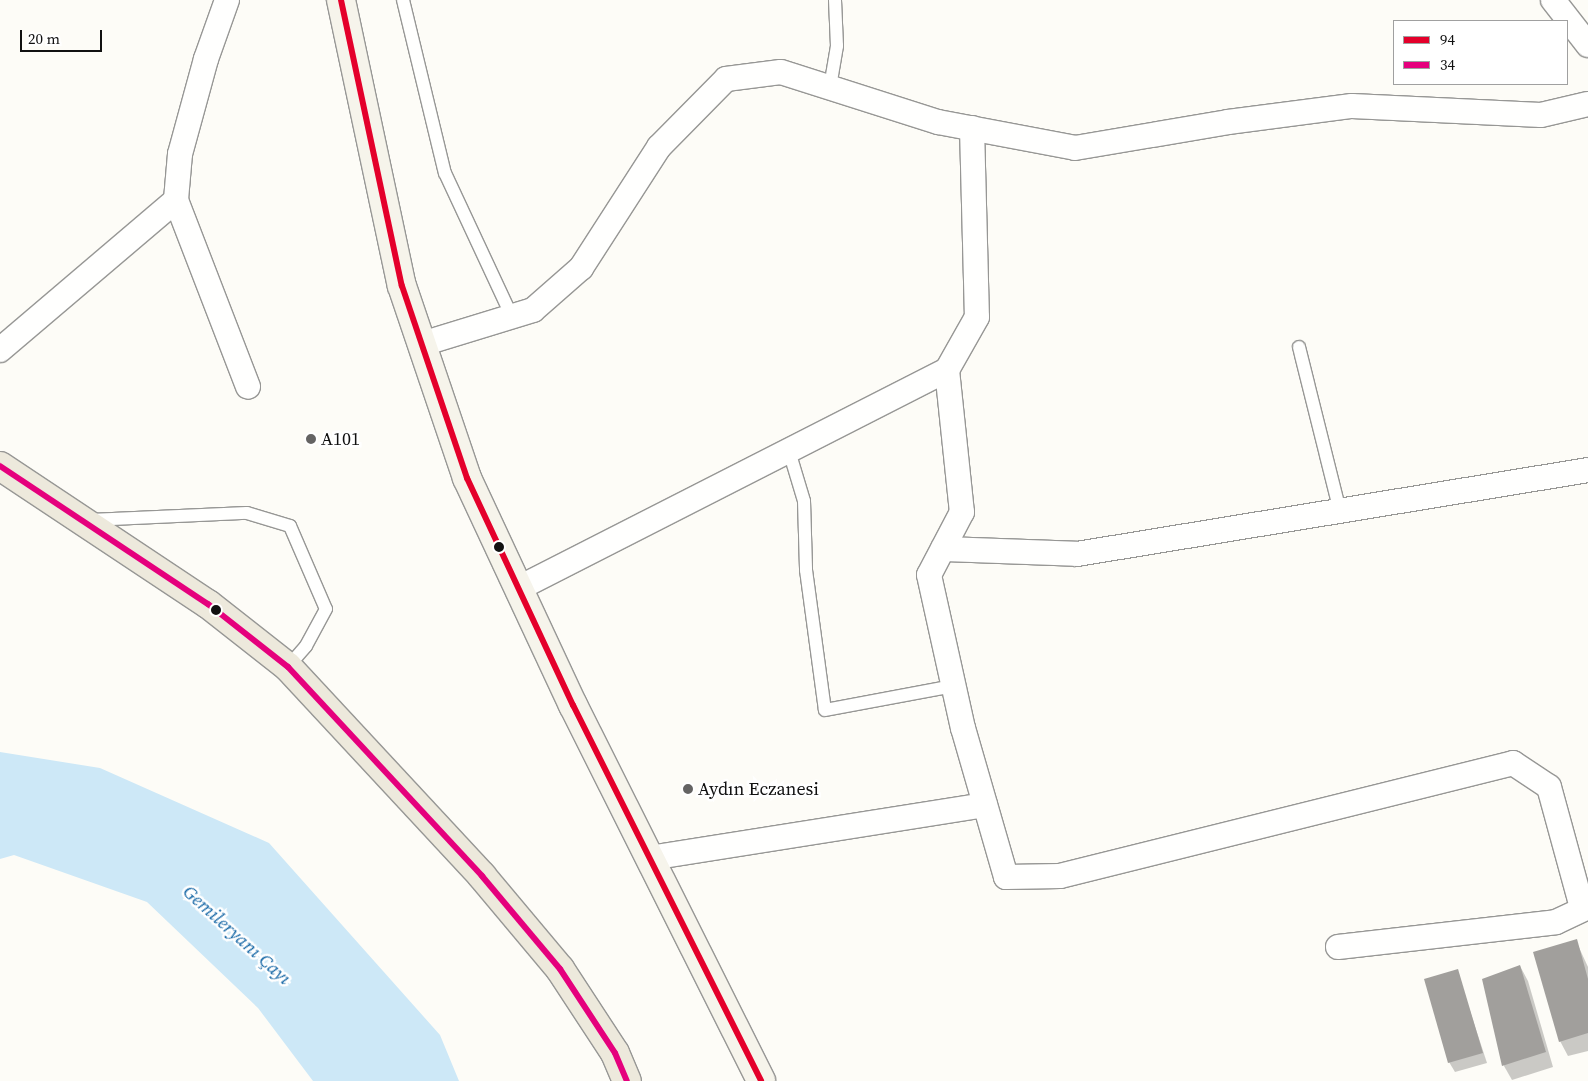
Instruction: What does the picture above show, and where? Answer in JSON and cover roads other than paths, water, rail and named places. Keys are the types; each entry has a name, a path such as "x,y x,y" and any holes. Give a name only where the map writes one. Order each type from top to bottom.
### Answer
{"main road":[{"path":"341,0 402,286 467,478 650,858 761,1081"},
{"path":"0,466 208,604 288,667 482,876 560,969 615,1053 627,1081"}],"street":[{"path":"227,0 206,59 180,154 176,200 248,387"},
{"path":"1552,0 1588,45"},
{"path":"422,344 533,310 581,268 659,147 726,79 780,72 938,122 1075,148 1228,122 1352,106 1541,115 1588,104"},
{"path":"519,588 947,370 976,317 972,128"},
{"path":"0,350 176,200"},
{"path":"947,370 962,512 929,575 953,686 1006,877 1060,876 1513,763 1548,787 1585,907 1556,922 1338,948"},
{"path":"942,549 1077,554 1588,470"},
{"path":"650,858 985,805"}],"lane":[{"path":"403,0 445,173 512,317"},
{"path":"830,88 837,46 835,0"},
{"path":"1299,347 1340,512"},
{"path":"789,451 804,501 806,570 826,710 953,686"},
{"path":"82,520 247,513 290,526 326,610 306,646 288,667"}],"water":[{"name":"Gemileryanı Çayı","path":"0,752 100,768 269,843 440,1035 459,1081 313,1081 258,1008 147,902 14,855 0,859"}],"place":[{"name":"A101","path":"311,439"},
{"name":"Aydın Eczanesi","path":"688,789"}]}
